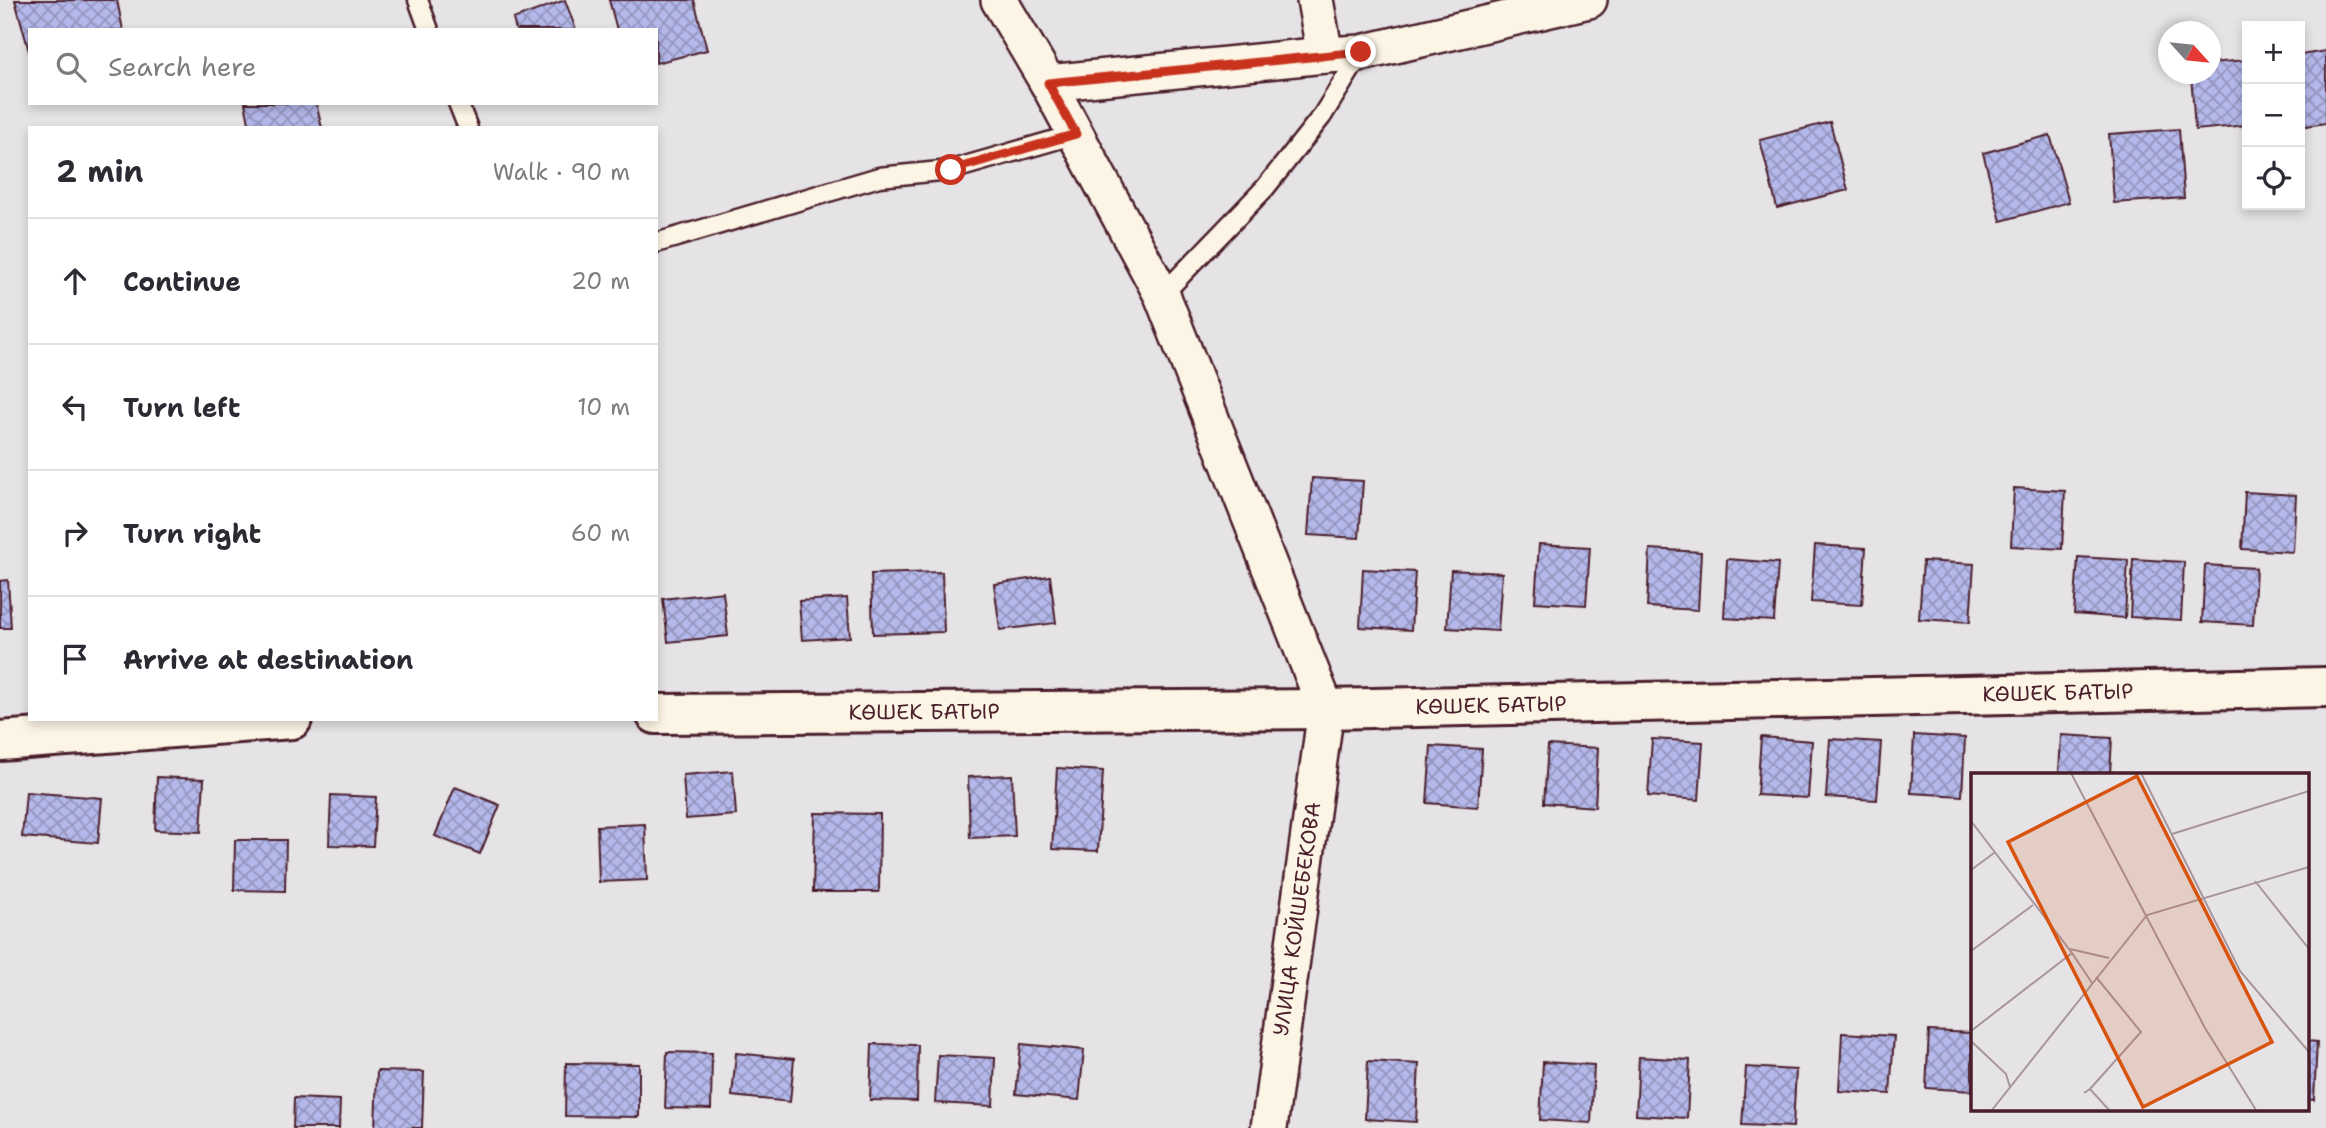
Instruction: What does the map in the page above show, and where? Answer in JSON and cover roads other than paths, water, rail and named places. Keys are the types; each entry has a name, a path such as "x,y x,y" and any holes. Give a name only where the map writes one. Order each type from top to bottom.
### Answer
{"street":[{"path":"999,0 1048,83 1162,295 1326,709"},
{"path":"1315,0 1325,55"},
{"path":"1048,83 1361,52 1589,0"},
{"name":"КӨШЕК БАТЫР","path":"658,714 1326,709 2326,687"},
{"name":"УЛИЦА КОЙШЕБЕКОВА","path":"1269,1128 1326,709"},
{"path":"0,741 265,721"}],"lane":[{"path":"418,0 428,28"},
{"path":"1162,295 1265,188 1322,116 1361,52"},
{"path":"459,105 467,126"},
{"path":"658,242 879,177 951,170 1076,134"}]}
